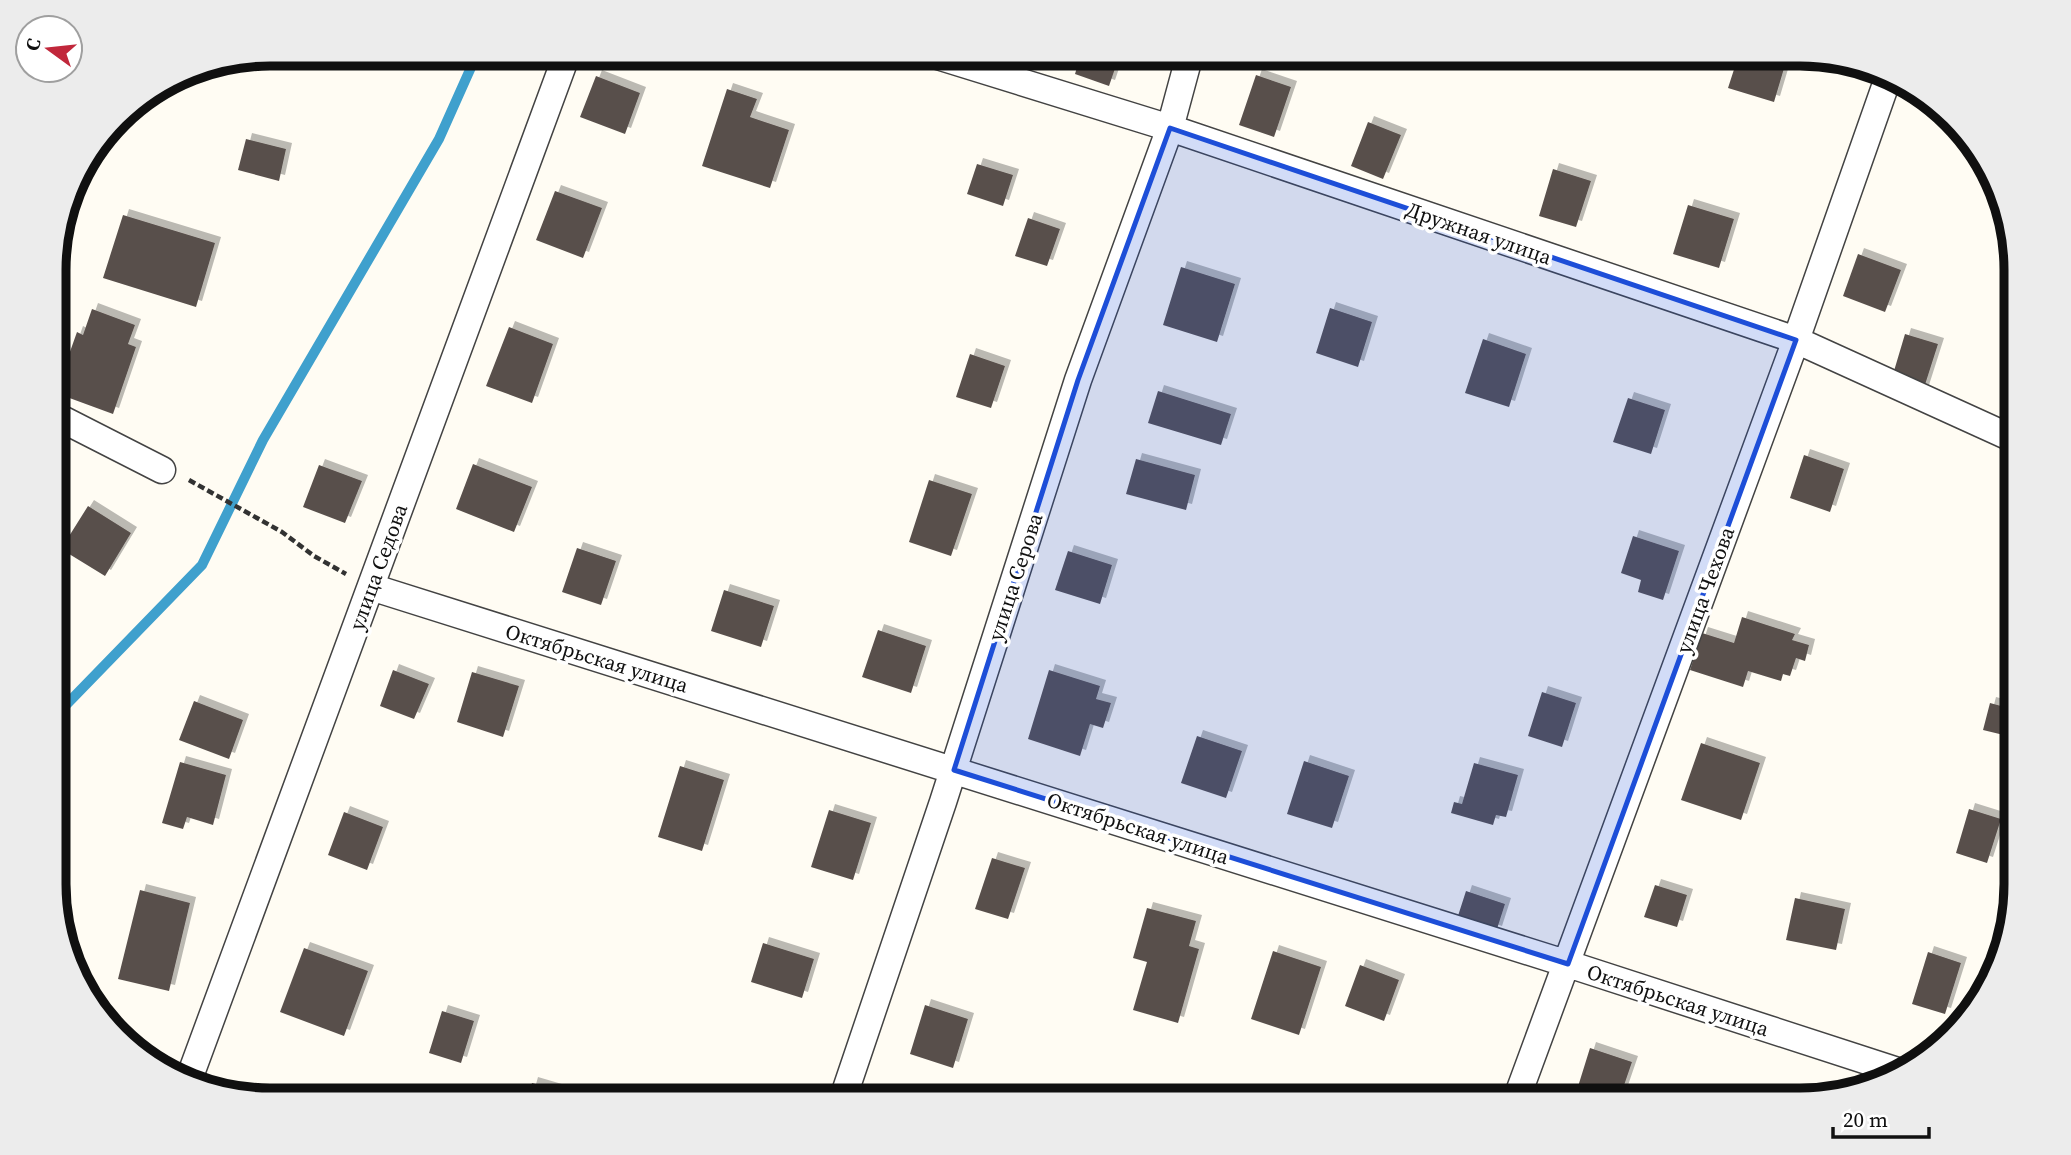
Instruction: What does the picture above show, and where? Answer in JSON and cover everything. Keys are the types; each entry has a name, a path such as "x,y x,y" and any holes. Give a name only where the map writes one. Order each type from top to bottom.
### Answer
{"street":[{"name":"улица Седова","path":"191,1072 563,66"},
{"name":"Дружная улица","path":"970,66 1170,128 1796,340 2004,435"},
{"name":"улица Серова","path":"846,1088 954,770 1078,380 1170,128 1187,66"},
{"name":"улица Чехова","path":"1521,1088 1796,340 1885,86"},
{"path":"66,420 172,473"},
{"name":"Октябрьская улица","path":"371,587 1568,964 1888,1068"}],"path":[{"path":"172,473 282,532 314,556"}],"highlighted area":[{"path":"1170,128 1796,340 1568,964 954,770 1078,380"}],"building":[{"path":"1077,66 1116,66 1109,86 1075,74"},
{"path":"1735,66 1785,66 1774,102 1728,88"},
{"path":"1256,75 1291,87 1274,137 1239,125"},
{"path":"596,76 640,93 625,134 580,117"},
{"path":"727,89 757,99 750,117 789,130 770,188 702,166"},
{"path":"1368,122 1401,135 1383,179 1351,166"},
{"path":"246,139 286,149 279,181 238,170"},
{"path":"977,164 1013,175 1003,206 967,194"},
{"path":"1553,169 1591,181 1576,227 1539,216"},
{"path":"555,191 602,208 583,258 536,240"},
{"path":"1688,205 1734,219 1719,268 1673,254"},
{"path":"123,215 215,243 196,307 103,278"},
{"path":"1028,218 1060,229 1047,266 1015,256"},
{"path":"1858,254 1901,270 1885,312 1843,296"},
{"path":"1181,267 1235,284 1217,342 1163,325"},
{"path":"1330,308 1372,322 1358,367 1316,353"},
{"path":"92,309 135,325 128,344 136,347 113,414 66,397 69,383 66,381 66,363 77,332 83,335"},
{"path":"509,327 553,344 532,403 486,386"},
{"path":"1905,334 1938,344 1923,391 1891,381"},
{"path":"1483,339 1526,354 1509,407 1465,393"},
{"path":"970,354 1005,366 991,408 956,397"},
{"path":"1158,391 1231,414 1221,445 1148,423"},
{"path":"1628,398 1665,410 1651,454 1613,442"},
{"path":"1804,455 1844,469 1830,512 1790,498"},
{"path":"1136,459 1195,475 1186,510 1126,494"},
{"path":"473,464 532,487 514,532 456,509"},
{"path":"319,465 362,481 345,523 303,507"},
{"path":"929,480 972,494 951,556 909,542"},
{"path":"88,506 131,533 105,576 66,552 66,541"},
{"path":"1633,536 1679,551 1663,600 1638,592 1641,580 1621,573"},
{"path":"577,548 616,561 601,605 562,592"},
{"path":"1068,551 1112,565 1100,604 1055,590"},
{"path":"724,590 774,606 761,647 711,631"},
{"path":"1742,617 1795,634 1792,640 1809,645 1805,661 1796,658 1790,676 1783,674 1781,681 1748,671 1743,687 1690,670 1702,633 1734,643"},
{"path":"878,630 926,646 911,693 862,677"},
{"path":"393,670 429,684 414,719 380,706"},
{"path":"1049,670 1100,686 1096,699 1111,703 1103,728 1090,724 1080,756 1028,739"},
{"path":"472,672 519,686 503,737 457,722"},
{"path":"1542,692 1576,703 1562,747 1528,736"},
{"path":"194,701 243,720 229,759 179,740"},
{"path":"1990,703 2004,707 2004,735 1983,730"},
{"path":"1197,736 1242,751 1226,798 1181,783"},
{"path":"1701,743 1760,763 1741,820 1681,800"},
{"path":"1304,761 1349,776 1332,828 1287,814"},
{"path":"180,762 226,775 213,825 187,817 183,829 162,823"},
{"path":"1474,763 1518,775 1506,817 1496,815 1493,825 1451,813 1454,802 1462,804"},
{"path":"680,766 724,780 702,851 658,837"},
{"path":"1969,809 2001,819 1987,863 1956,853"},
{"path":"829,810 871,823 853,880 811,867"},
{"path":"344,812 383,827 367,870 328,855"},
{"path":"992,858 1025,868 1008,919 975,909"},
{"path":"1655,885 1687,895 1677,927 1644,917"},
{"path":"140,890 190,903 169,991 118,979"},
{"path":"1466,891 1505,904 1496,932 1457,919"},
{"path":"1795,898 1845,909 1836,950 1786,940"},
{"path":"1147,908 1196,921 1189,946 1199,949 1178,1023 1133,1010 1147,962 1133,958"},
{"path":"763,943 814,959 802,998 751,982"},
{"path":"304,948 368,971 344,1036 280,1012"},
{"path":"1273,951 1321,967 1299,1035 1251,1019"},
{"path":"1928,952 1961,963 1945,1014 1912,1004"},
{"path":"1360,965 1399,980 1384,1021 1345,1006"},
{"path":"925,1005 968,1019 953,1068 910,1054"},
{"path":"442,1011 474,1021 461,1063 429,1053"},
{"path":"1590,1048 1632,1062 1623,1088 1578,1088"},
{"path":"532,1083 549,1088 531,1088"}],"waterway":[{"path":"66,705 202,565 263,440 439,139 472,66"}]}
